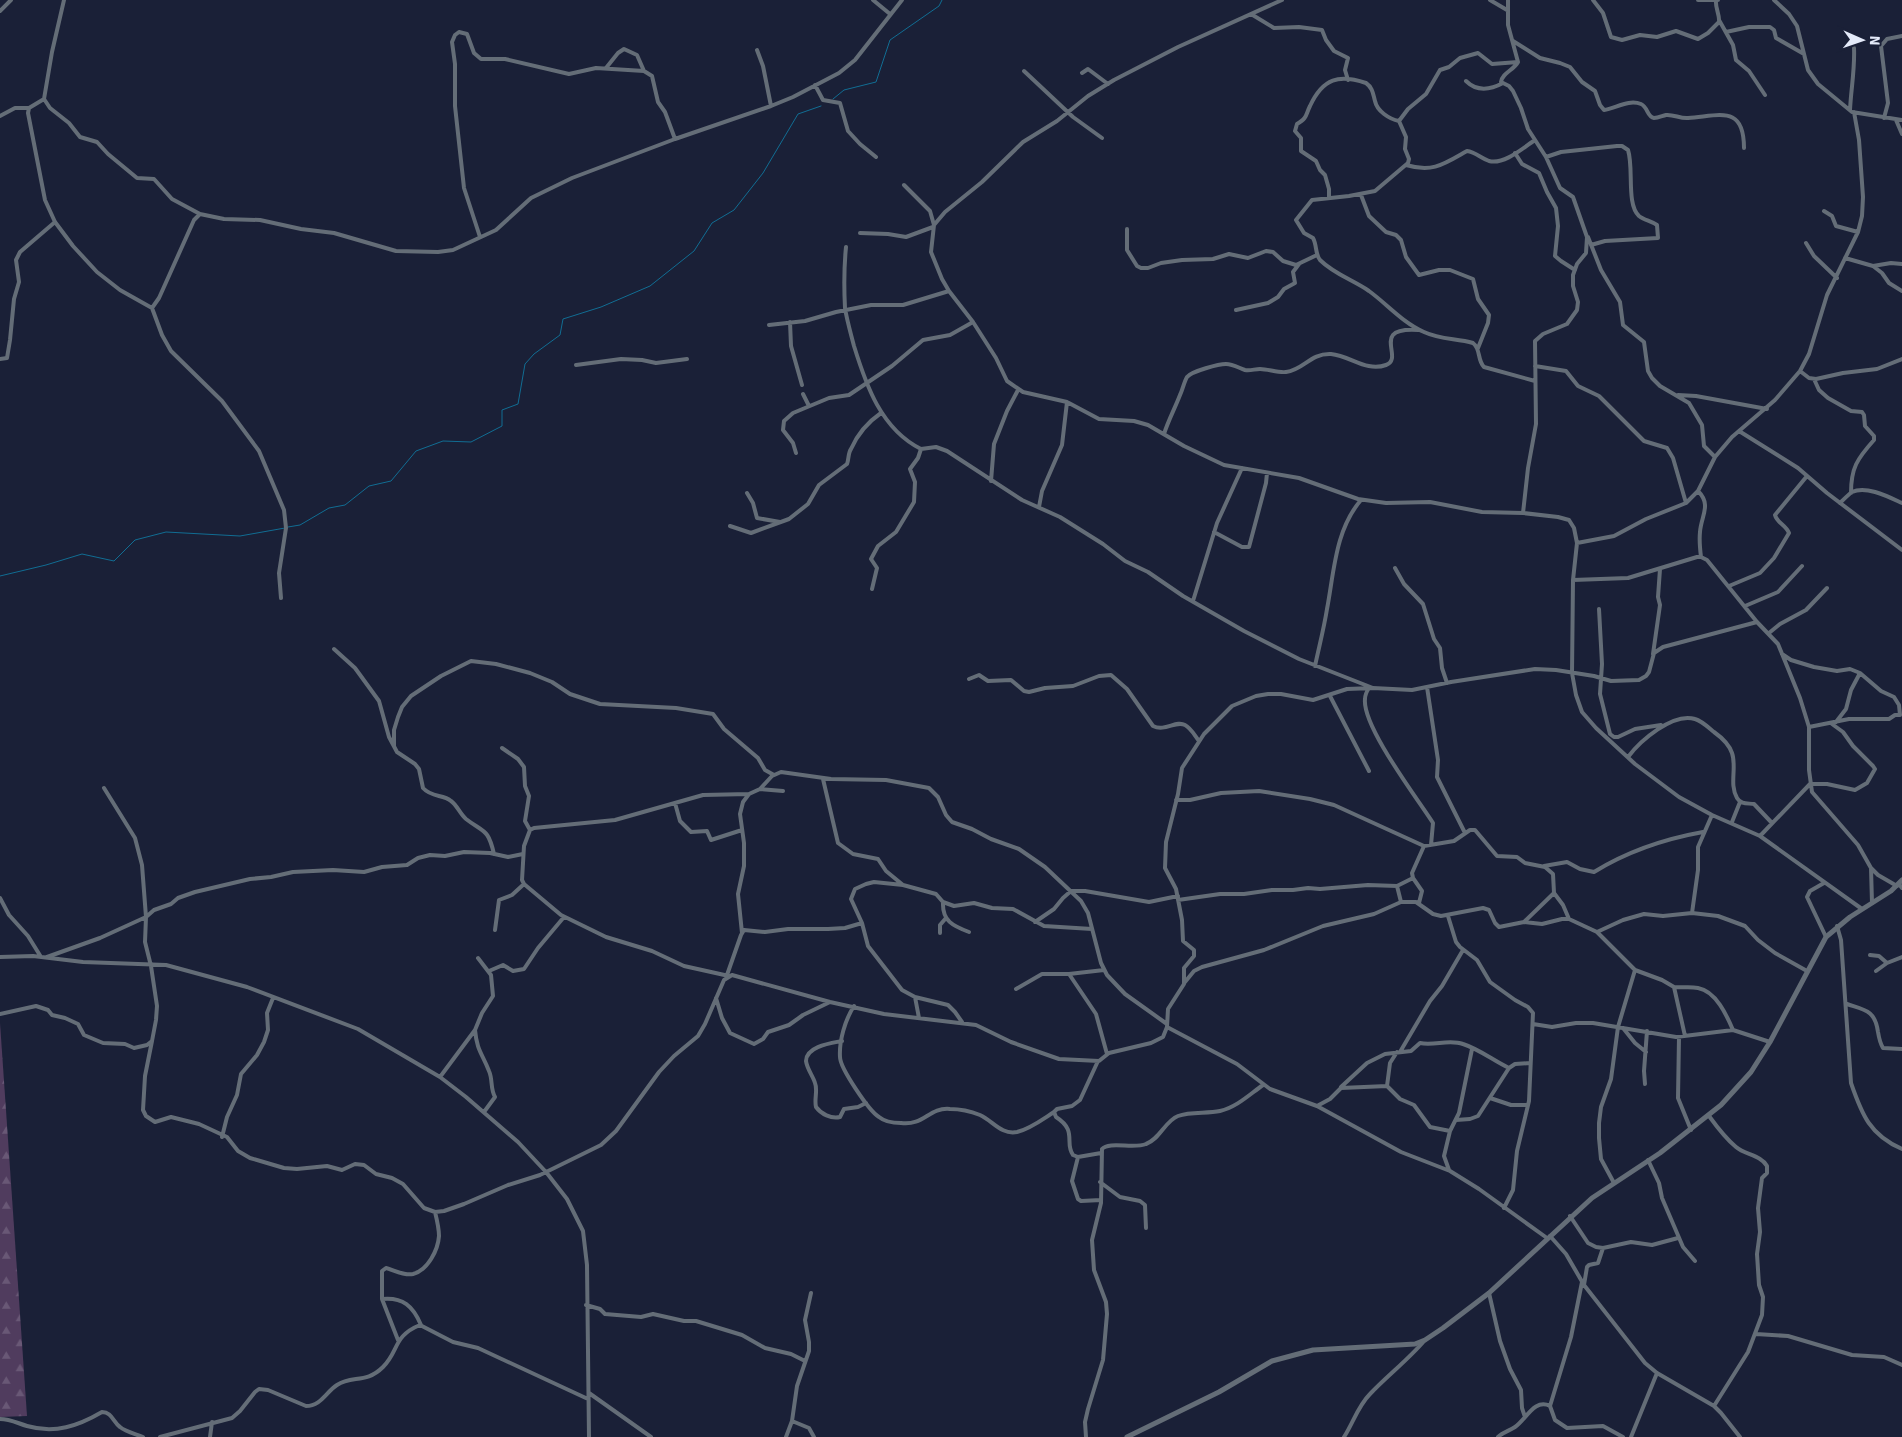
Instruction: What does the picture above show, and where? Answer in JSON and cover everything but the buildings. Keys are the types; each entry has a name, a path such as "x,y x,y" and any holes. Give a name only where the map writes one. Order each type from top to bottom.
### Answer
{"street":[{"path":"0,12 10,0"},
{"path":"64,0 44,99 50,108 69,123 80,137 95,141 137,178 154,179 172,199 200,214 224,219 270,221 301,229 334,233 388,249 408,252 447,251 460,247 496,230 526,203 550,188 585,172 675,138 771,106 815,85 839,72 855,60 902,0"},
{"path":"873,0 890,14"},
{"path":"860,233 888,234 906,238 933,226 945,212 982,182 1023,142 1068,112 1088,96 1178,47 1282,0"},
{"path":"1490,0 1507,10"},
{"path":"1508,0 1508,25 1518,62 1513,69 1501,78 1503,83 1513,91 1526,125 1546,157 1560,188 1573,198 1601,270 1620,302 1623,325 1644,342 1650,374 1657,383 1688,403 1699,418 1703,430 1704,446 1715,457"},
{"path":"1593,0 1602,14 1611,37 1619,39 1640,35 1657,37 1676,30 1698,39 1708,33 1719,20"},
{"path":"1698,0 1717,0 1716,9 1719,20 1733,44 1736,60 1749,71 1766,95"},
{"path":"1774,0 1793,21 1800,34 1808,70 1812,78 1852,112 1902,120"},
{"path":"1251,14 1274,28 1299,27 1322,30 1334,51 1348,58 1345,70 1348,80"},
{"path":"1726,32 1749,27 1770,27 1774,30 1776,38 1804,54"},
{"path":"480,237 463,177 455,106 455,64 452,42 458,32 467,34 474,53 481,59 505,58 569,74 606,68 644,71 652,76 658,102 665,112 675,138"},
{"path":"1884,118 1888,103 1882,46 1887,39 1902,36"},
{"path":"1513,41 1540,58 1570,67 1579,79 1595,91 1604,110 1620,104 1639,104 1644,106 1651,117 1654,118 1667,115 1688,118 1713,114 1731,116 1741,126 1744,148"},
{"path":"1577,543 1614,536 1646,519 1686,503 1698,491 1715,457 1739,431 1766,409 1800,371 1810,354 1827,295 1858,232 1862,216 1864,197 1858,133 1852,112 1851,80 1854,70 1854,48"},
{"path":"606,68 618,53 624,49 637,55 644,71"},
{"path":"757,50 763,66 771,106"},
{"path":"1399,121 1408,109 1426,94 1440,70 1449,67 1460,58 1479,54 1492,64 1518,62"},
{"path":"1082,72 1088,69 1108,84"},
{"path":"1024,71 1068,112 1102,138"},
{"path":"1329,198 1329,189 1325,175 1316,161 1301,151 1300,138 1295,132 1295,127 1307,116 1309,107 1326,84 1335,79 1362,82 1370,85 1376,104 1391,118 1399,121 1406,137 1405,149 1409,159 1406,165 1379,189 1360,195 1312,200 1296,218 1298,226 1314,241 1317,255 1336,272 1369,291 1391,310 1421,330 1443,338 1470,342 1478,348"},
{"path":"1466,81 1480,89 1491,89 1503,83"},
{"path":"815,85 823,100 840,104 848,131 860,144 876,156"},
{"path":"0,116 15,108 29,108 44,99"},
{"path":"29,108 29,120 45,200 55,222 73,246 97,272 120,290 152,308 162,335 171,351 222,401 259,451 284,510 285,536 279,573 281,598"},
{"path":"1896,120 1902,134"},
{"path":"1406,165 1423,169 1439,166 1467,151 1492,162 1504,159 1535,140"},
{"path":"1546,157 1561,152 1617,146 1628,150 1631,164 1632,204 1638,215 1657,225 1658,238 1602,242 1591,245"},
{"path":"1515,153 1522,164 1537,171 1542,178 1546,192 1555,205 1557,212 1558,226 1555,256 1575,270"},
{"path":"904,185 929,210 933,226 931,246 933,259 948,291 973,322 996,358 1007,381 1018,390 1036,396 1067,402 1095,418 1142,422 1184,446 1224,465 1299,478 1361,500 1386,503 1430,502 1482,512 1523,513 1570,520 1577,543 1573,580 1572,673 1576,695 1582,712 1596,728 1628,757 1679,797 1712,815 1732,822 1760,836 1862,909"},
{"path":"1360,195 1369,216 1386,232 1396,235 1401,240 1406,257 1420,275 1439,270 1450,270 1473,279 1478,299 1489,315 1488,323 1478,348 1479,358 1484,367 1535,382"},
{"path":"1824,211 1832,217 1836,226 1858,232"},
{"path":"152,308 159,298 194,220 200,214"},
{"path":"0,359 7,358 10,340 14,299 19,282 16,260 20,252 55,222"},
{"path":"1127,229 1127,250 1138,267 1141,268 1186,259 1213,259 1227,254 1248,258 1266,251 1273,252 1285,262 1299,264"},
{"path":"1523,513 1528,468 1536,424 1535,343 1537,338 1567,324 1577,310 1578,302 1572,282 1575,270 1586,252 1587,237"},
{"path":"1806,243 1814,256 1837,278"},
{"path":"846,247 846,310 866,384 882,412 897,431 921,449 938,447 959,458 1022,500 1052,513 1103,544 1125,561 1148,572 1244,631 1315,666 1371,688"},
{"path":"1236,310 1263,305 1273,301 1284,289 1295,283 1293,272 1299,264 1317,255"},
{"path":"1845,258 1873,266 1883,274 1888,284 1902,291"},
{"path":"1873,266 1891,263 1902,264"},
{"path":"770,324 813,319 846,310 875,305 903,305 948,291"},
{"path":"790,322 792,346 802,384"},
{"path":"796,453 793,443 783,430 783,424 793,413 829,398 846,396 892,366 923,340 950,335 973,322"},
{"path":"1164,434 1188,376 1199,370 1226,364 1247,370 1262,369 1284,372 1297,368 1317,355 1327,354 1343,357 1367,367 1385,365 1391,362 1390,340 1393,334 1402,330 1421,330"},
{"path":"576,364 621,359 656,363 687,359"},
{"path":"1814,379 1843,372 1877,369 1902,359"},
{"path":"1535,366 1566,371 1578,386 1599,396 1644,442 1667,448 1673,458 1686,503"},
{"path":"1800,371 1814,379 1819,390 1828,398 1851,411 1862,412 1865,426 1874,436 1874,440 1855,464 1851,478 1851,493"},
{"path":"991,481 994,444 1007,411 1018,390"},
{"path":"803,394 809,406"},
{"path":"1677,395 1696,396 1766,409"},
{"path":"1039,507 1042,491 1062,445 1067,402"},
{"path":"730,526 751,533 782,522 800,512 811,501 819,486 844,468 861,430 868,422 882,412"},
{"path":"1739,431 1794,465 1902,550"},
{"path":"872,589 877,568 871,556 878,546 896,532 914,502 915,482 910,469 918,458 921,449"},
{"path":"1193,601 1214,532 1242,468"},
{"path":"1214,532 1242,547 1249,547 1267,473"},
{"path":"1729,586 1757,575 1774,558 1788,533 1787,528 1775,515 1807,476"},
{"path":"1698,491 1705,499 1706,505 1700,532 1701,557 1711,565 1757,622 1778,644 1800,698 1808,727 1811,788 1858,845 1871,868 1878,875 1900,884"},
{"path":"1840,503 1851,493 1868,491 1902,503"},
{"path":"747,493 753,503 757,518 782,522"},
{"path":"1315,666 1327,611 1335,559 1350,515 1361,500"},
{"path":"1573,580 1622,579 1701,557"},
{"path":"1744,606 1778,592 1802,566"},
{"path":"1395,568 1404,584 1423,604 1432,634 1440,648 1442,668 1448,683"},
{"path":"1185,982 1184,968 1195,952 1183,941 1178,898 1174,883 1164,865 1168,829 1184,764 1211,725 1227,710 1256,696 1281,694 1313,700 1347,689 1371,688 1403,691 1528,670 1556,670 1615,681 1642,679 1649,672 1653,655 1660,605 1658,598 1660,569"},
{"path":"1769,633 1780,624 1806,610 1827,588"},
{"path":"1599,610 1600,698 1611,736 1618,737 1640,728 1664,725 1687,718 1696,719 1724,741 1732,753 1733,786 1740,802"},
{"path":"1653,655 1663,647 1677,642 1714,635 1757,622"},
{"path":"334,649 355,668 379,701 389,737 399,754 415,764 419,769 424,790 434,796 452,801 465,818 486,832 494,854"},
{"path":"1782,654 1791,660 1814,667 1837,671 1850,669 1860,673 1881,691 1894,697 1899,705 1901,715 1895,715 1890,719 1849,719 1808,727"},
{"path":"394,746 394,730 398,718 402,707 411,696 463,664 474,661 530,673 552,682 570,694 600,704 676,708 713,714 724,729 758,758 765,770 774,775"},
{"path":"1834,723 1846,709 1850,690 1860,673"},
{"path":"969,679 979,675 988,681 1012,680 1024,691 1029,692 1045,688 1073,686 1098,676 1110,675 1127,690 1153,726 1163,728 1180,723 1185,724 1199,741"},
{"path":"1427,687 1438,760 1436,777 1465,833"},
{"path":"1371,688 1365,696 1365,703 1373,729 1411,791 1433,822 1431,845"},
{"path":"1330,696 1369,771"},
{"path":"1760,836 1810,784 1827,784 1855,790 1867,783 1874,771 1873,766 1834,723"},
{"path":"1628,757 1638,744 1664,725"},
{"path":"502,748 518,759 524,768 529,796 525,821 530,830 523,854 522,877 524,884 564,917 613,940 652,951 691,968 736,975 830,1002 884,1014 976,1025 1011,1042 1054,1058 1098,1061"},
{"path":"530,830 534,828 615,820 708,794 749,794 760,789 774,775 784,772 823,779 878,779 928,788 938,797 946,815 952,822 1019,849 1046,868 1071,891 1086,907 1104,970 1125,994 1167,1026 1247,1070 1263,1085 1318,1106 1401,1152 1450,1171 1549,1237 1566,1254 1583,1283 1645,1363 1657,1373 1714,1406 1736,1435 1740,1437"},
{"path":"823,779 838,843 853,854 878,859 886,871 903,885"},
{"path":"104,788 124,818 137,843 142,868 146,917 145,942 157,1006 145,1076 144,1115 155,1122 171,1117 210,1128 227,1137 238,1151 250,1158 284,1168 297,1169 326,1166 342,1170 355,1164 364,1165 376,1174 392,1178 403,1184 421,1206 435,1212 457,1207 508,1184 533,1178 601,1145 624,1121 659,1072 674,1056 698,1036 706,1024 724,980 728,975 742,933 738,894 744,864 744,843 740,814 743,802 749,794"},
{"path":"760,789 783,792"},
{"path":"1176,800 1190,800 1221,793 1259,791 1310,798 1334,805 1424,846 1454,841 1465,833 1475,830 1497,856 1517,856 1524,863 1548,869 1553,874 1554,893 1569,919"},
{"path":"1732,822 1740,802"},
{"path":"1740,802 1754,804 1772,823"},
{"path":"675,803 679,818 691,832 707,831 711,840 742,830"},
{"path":"1692,913 1698,870 1698,847 1712,815"},
{"path":"1541,866 1567,862 1583,870 1594,872 1605,864 1653,844 1674,837 1703,832"},
{"path":"1419,903 1422,891 1413,878 1413,869 1424,846"},
{"path":"43,958 93,941 146,917 154,910 171,904 178,898 250,879 293,872 328,870 364,872 382,867 407,865 418,858 430,855 445,856 464,852 508,857 523,854"},
{"path":"1871,868 1872,903"},
{"path":"1035,922 1057,907 1071,891 1085,891 1149,902 1272,890 1368,885 1397,886 1413,878"},
{"path":"962,1022 950,1006 915,997 904,991 897,980 871,951 862,923 851,899 855,889 874,882 903,885 936,894 943,902 954,906 974,903 992,908 1013,909 1035,922 1050,927 1092,929"},
{"path":"1824,883 1810,891 1808,897 1826,937"},
{"path":"495,930 499,900 512,895 524,884"},
{"path":"1344,1437 1368,1395 1405,1362 1425,1340 1510,1276 1570,1216 1592,1198 1691,1130 1730,1096 1751,1072 1770,1042 1826,937 1837,926 1900,884"},
{"path":"1397,886 1400,902"},
{"path":"1524,922 1554,893"},
{"path":"0,898 9,914 28,936 43,958"},
{"path":"943,902 946,918 954,926 969,932"},
{"path":"854,1006 846,1019 841,1062 866,1103 878,1117 887,1121 912,1124 920,1122 931,1113 940,1109 949,1108 969,1111 982,1116 1000,1130 1014,1132 1022,1130 1057,1109 1072,1106 1080,1100 1098,1061 1107,1054 1120,1049 1155,1042 1164,1035 1167,1026 1168,1009 1194,971 1278,945 1323,926 1342,923 1354,917 1374,914 1400,902 1419,903 1433,914 1441,916 1448,916 1474,908 1483,908 1489,910 1499,927 1524,922 1539,924 1569,919 1597,932 1635,970 1662,980 1674,987 1698,988 1705,991 1716,1000 1733,1030"},
{"path":"1597,932 1642,914 1662,916 1692,913 1718,916 1745,926 1758,940 1775,953 1807,971"},
{"path":"1448,916 1456,942 1463,950 1477,960 1490,982 1532,1010 1533,1024 1528,1105 1517,1151 1513,1190 1504,1208"},
{"path":"489,971 503,965 513,971 524,969 538,948 564,917"},
{"path":"940,933 940,925 946,918"},
{"path":"742,933 746,930 765,932 788,929 839,929 862,923"},
{"path":"1837,926 1842,940 1851,1083 1857,1102 1871,1127 1880,1137 1902,1149"},
{"path":"1387,1086 1390,1062 1399,1052 1463,950"},
{"path":"1870,955 1881,957 1887,963"},
{"path":"0,957 43,958 83,962 143,963 151,966 166,965 247,987 358,1029 440,1077 484,1112 518,1142 546,1172 567,1198 583,1231 587,1265 589,1437"},
{"path":"1876,971 1887,963 1902,957"},
{"path":"440,1077 475,1030 494,992 493,979 478,958"},
{"path":"1016,989 1042,974 1070,974 1104,970"},
{"path":"1614,1182 1601,1159 1599,1138 1601,1107 1611,1079 1618,1027 1635,970"},
{"path":"1070,974 1096,1014 1107,1054"},
{"path":"1674,987 1685,1036"},
{"path":"915,997 918,1018"},
{"path":"222,1136 227,1117 237,1095 241,1074 257,1055 264,1042 268,1030 267,1013 273,998"},
{"path":"716,998 722,1018 730,1033 754,1044 763,1039 768,1032 789,1025 803,1015 830,1002"},
{"path":"1847,1004 1873,1015 1876,1019 1883,1048 1902,1049"},
{"path":"0,1014 36,1006 48,1010 52,1015 78,1024 84,1035 103,1043 125,1044 134,1048 147,1045 152,1041"},
{"path":"1533,1024 1552,1027 1584,1022 1679,1037 1733,1030 1770,1042"},
{"path":"1623,1028 1635,1043 1646,1052"},
{"path":"475,1030 478,1050 490,1072 491,1090 495,1098 484,1112"},
{"path":"1645,1084 1647,1032"},
{"path":"1679,1037 1678,1098 1691,1130"},
{"path":"842,1041 819,1047 807,1056 807,1065 816,1087 816,1107 824,1114 837,1118 840,1117 846,1108 858,1107 866,1103"},
{"path":"1318,1106 1327,1102 1367,1063 1381,1055 1411,1051 1420,1043 1427,1045 1441,1043 1461,1044 1509,1068"},
{"path":"1450,1171 1444,1156 1450,1131 1462,1102 1472,1049"},
{"path":"1456,1120 1470,1119 1478,1116 1509,1068 1515,1064 1530,1063"},
{"path":"1086,1437 1085,1422 1103,1360 1107,1314 1106,1302 1094,1270 1092,1241 1101,1200 1100,1153 1102,1149 1107,1145 1127,1147 1147,1144 1175,1118 1185,1114 1220,1111 1230,1108 1263,1085"},
{"path":"1341,1088 1387,1086 1400,1099 1414,1105 1430,1127 1450,1131"},
{"path":"1490,1098 1509,1105 1528,1105"},
{"path":"1054,1112 1068,1130 1071,1154 1078,1157 1100,1153"},
{"path":"1709,1116 1724,1136 1736,1147 1761,1159 1767,1166 1767,1173 1762,1178 1758,1205 1760,1232 1757,1254 1758,1285 1763,1297 1762,1314 1756,1334 1742,1363 1714,1406"},
{"path":"1078,1157 1072,1181 1078,1199 1081,1201 1101,1200"},
{"path":"1648,1160 1659,1183 1659,1192 1678,1238 1684,1250 1696,1262"},
{"path":"1100,1182 1120,1197 1140,1201 1145,1205 1146,1228"},
{"path":"398,1340 382,1299 381,1281 384,1269 413,1274 421,1270 430,1259 437,1245 439,1234 435,1212"},
{"path":"1570,1216 1588,1243 1596,1247 1603,1248 1631,1242 1652,1245 1678,1238"},
{"path":"1603,1248 1597,1264 1590,1264 1587,1267 1571,1337 1550,1406 1555,1420 1566,1428 1603,1426 1623,1437"},
{"path":"786,1437 792,1421 797,1386 810,1345 805,1320 811,1293"},
{"path":"1489,1293 1500,1341 1510,1369 1521,1390 1522,1408 1525,1416"},
{"path":"382,1299 394,1299 405,1302 413,1309 421,1325 453,1342 478,1348 588,1399"},
{"path":"586,1305 600,1309 605,1314 641,1317 654,1314 684,1321 698,1322 742,1334 765,1348 791,1354 806,1361"},
{"path":"160,1437 236,1416 251,1395 259,1389 268,1390 306,1406 311,1406 324,1398 343,1381 364,1379 375,1373 386,1363 398,1340 411,1329 421,1325"},
{"path":"1756,1334 1788,1336 1852,1355 1884,1357 1902,1365"},
{"path":"1127,1437 1219,1392 1272,1361 1313,1350 1394,1346 1415,1344 1425,1340"},
{"path":"1631,1437 1657,1373"},
{"path":"589,1393 650,1437"},
{"path":"1498,1437 1516,1427 1525,1416 1539,1405 1547,1404 1550,1406"},
{"path":"0,1419 11,1420 42,1430 52,1430 79,1425 102,1412 106,1412 120,1427 143,1437"},
{"path":"792,1421 809,1428 814,1437"},
{"path":"210,1437 212,1422"}],"green space":[{"path":"0,1023 27,1416 0,1417"}],"waterway":[{"path":"833,99 844,90 876,82 890,40 939,6 942,0"},
{"path":"288,527 300,525 329,508 345,505 369,486 391,481 416,451 443,441 471,442 502,426 502,410 518,404 525,364 534,354 560,335 563,319 601,307 650,286 694,251 712,223 734,210 763,173 798,114 821,106"},
{"path":"0,576 82,554 114,561 135,540 166,532 240,536 285,528"}]}
